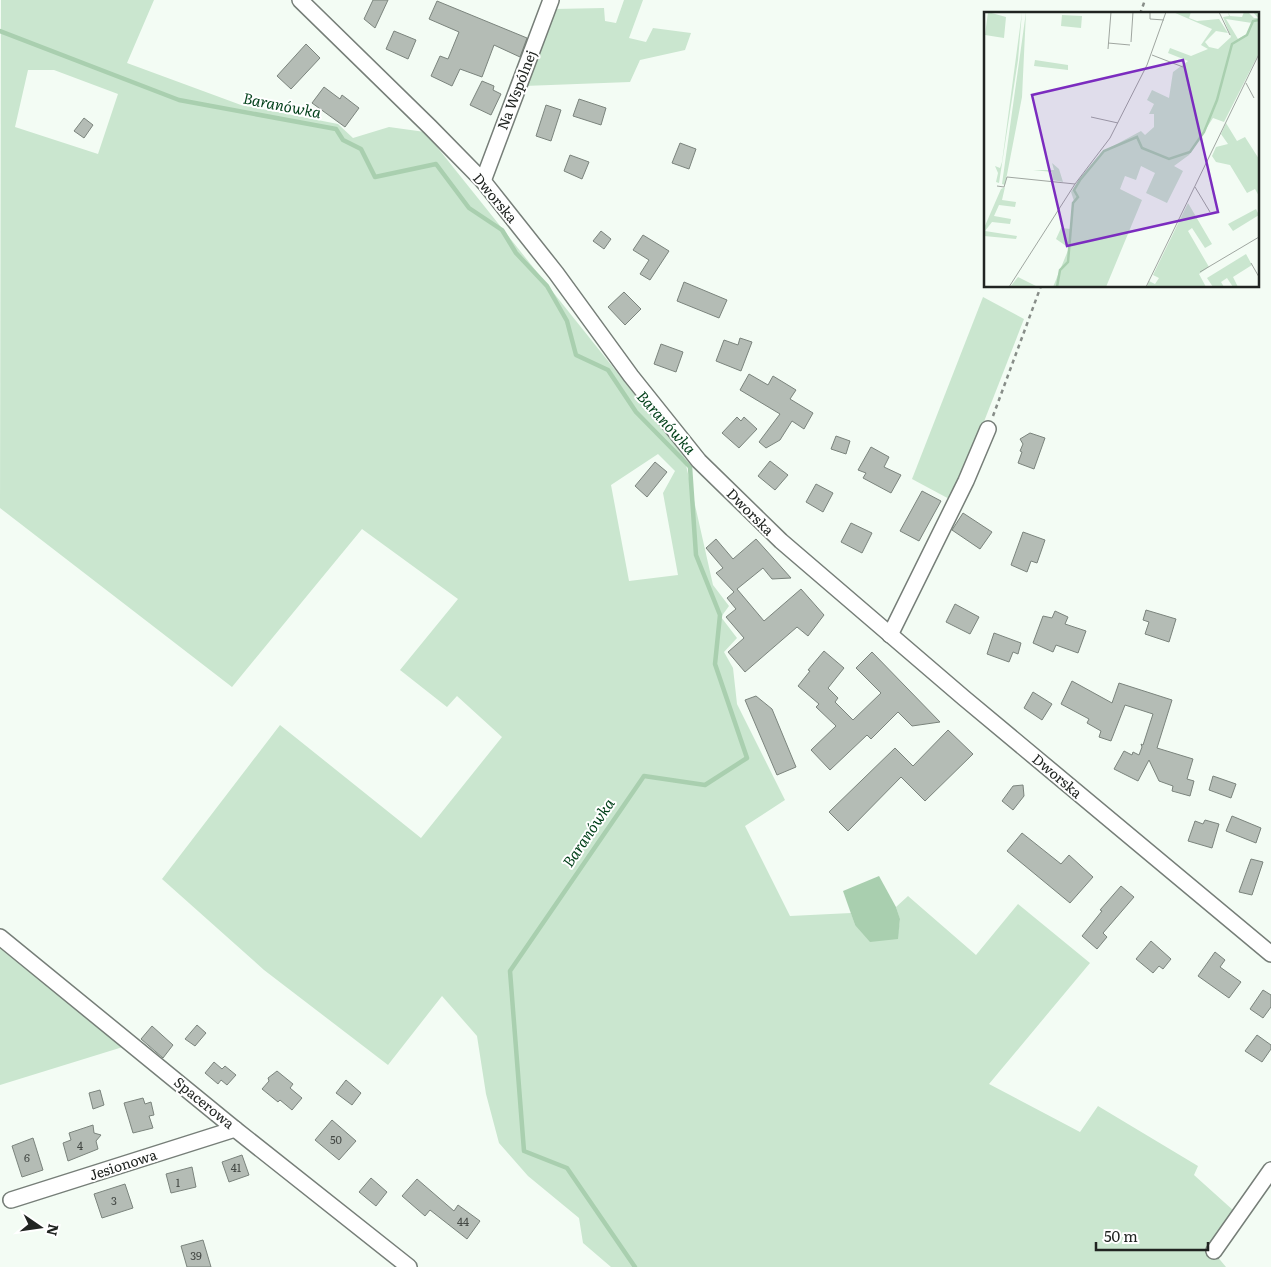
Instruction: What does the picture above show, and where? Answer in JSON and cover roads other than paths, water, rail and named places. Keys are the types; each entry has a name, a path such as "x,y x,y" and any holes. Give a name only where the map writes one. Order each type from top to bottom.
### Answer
{"street":[{"name":"Dworska","path":"300,0 483,181 556,273 631,376 699,461 781,542 1271,954"},
{"name":"Na Wspólnej","path":"483,181 551,0"},
{"path":"890,635 966,481 988,429"},
{"name":"Spacerowa","path":"0,937 409,1267"},
{"name":"Jesionowa","path":"11,1200 236,1129"},
{"path":"1214,1251 1271,1170"}],"waterway":[{"name":"Baranówka","path":"0,31 179,100 336,129 343,140 361,149 375,177 436,164 469,208 502,230 516,253 547,286 567,321 576,355 608,370 636,412 690,467 696,555 720,615 715,664 747,758 705,785 644,776 510,971 524,1151 567,1168 635,1267"}]}
